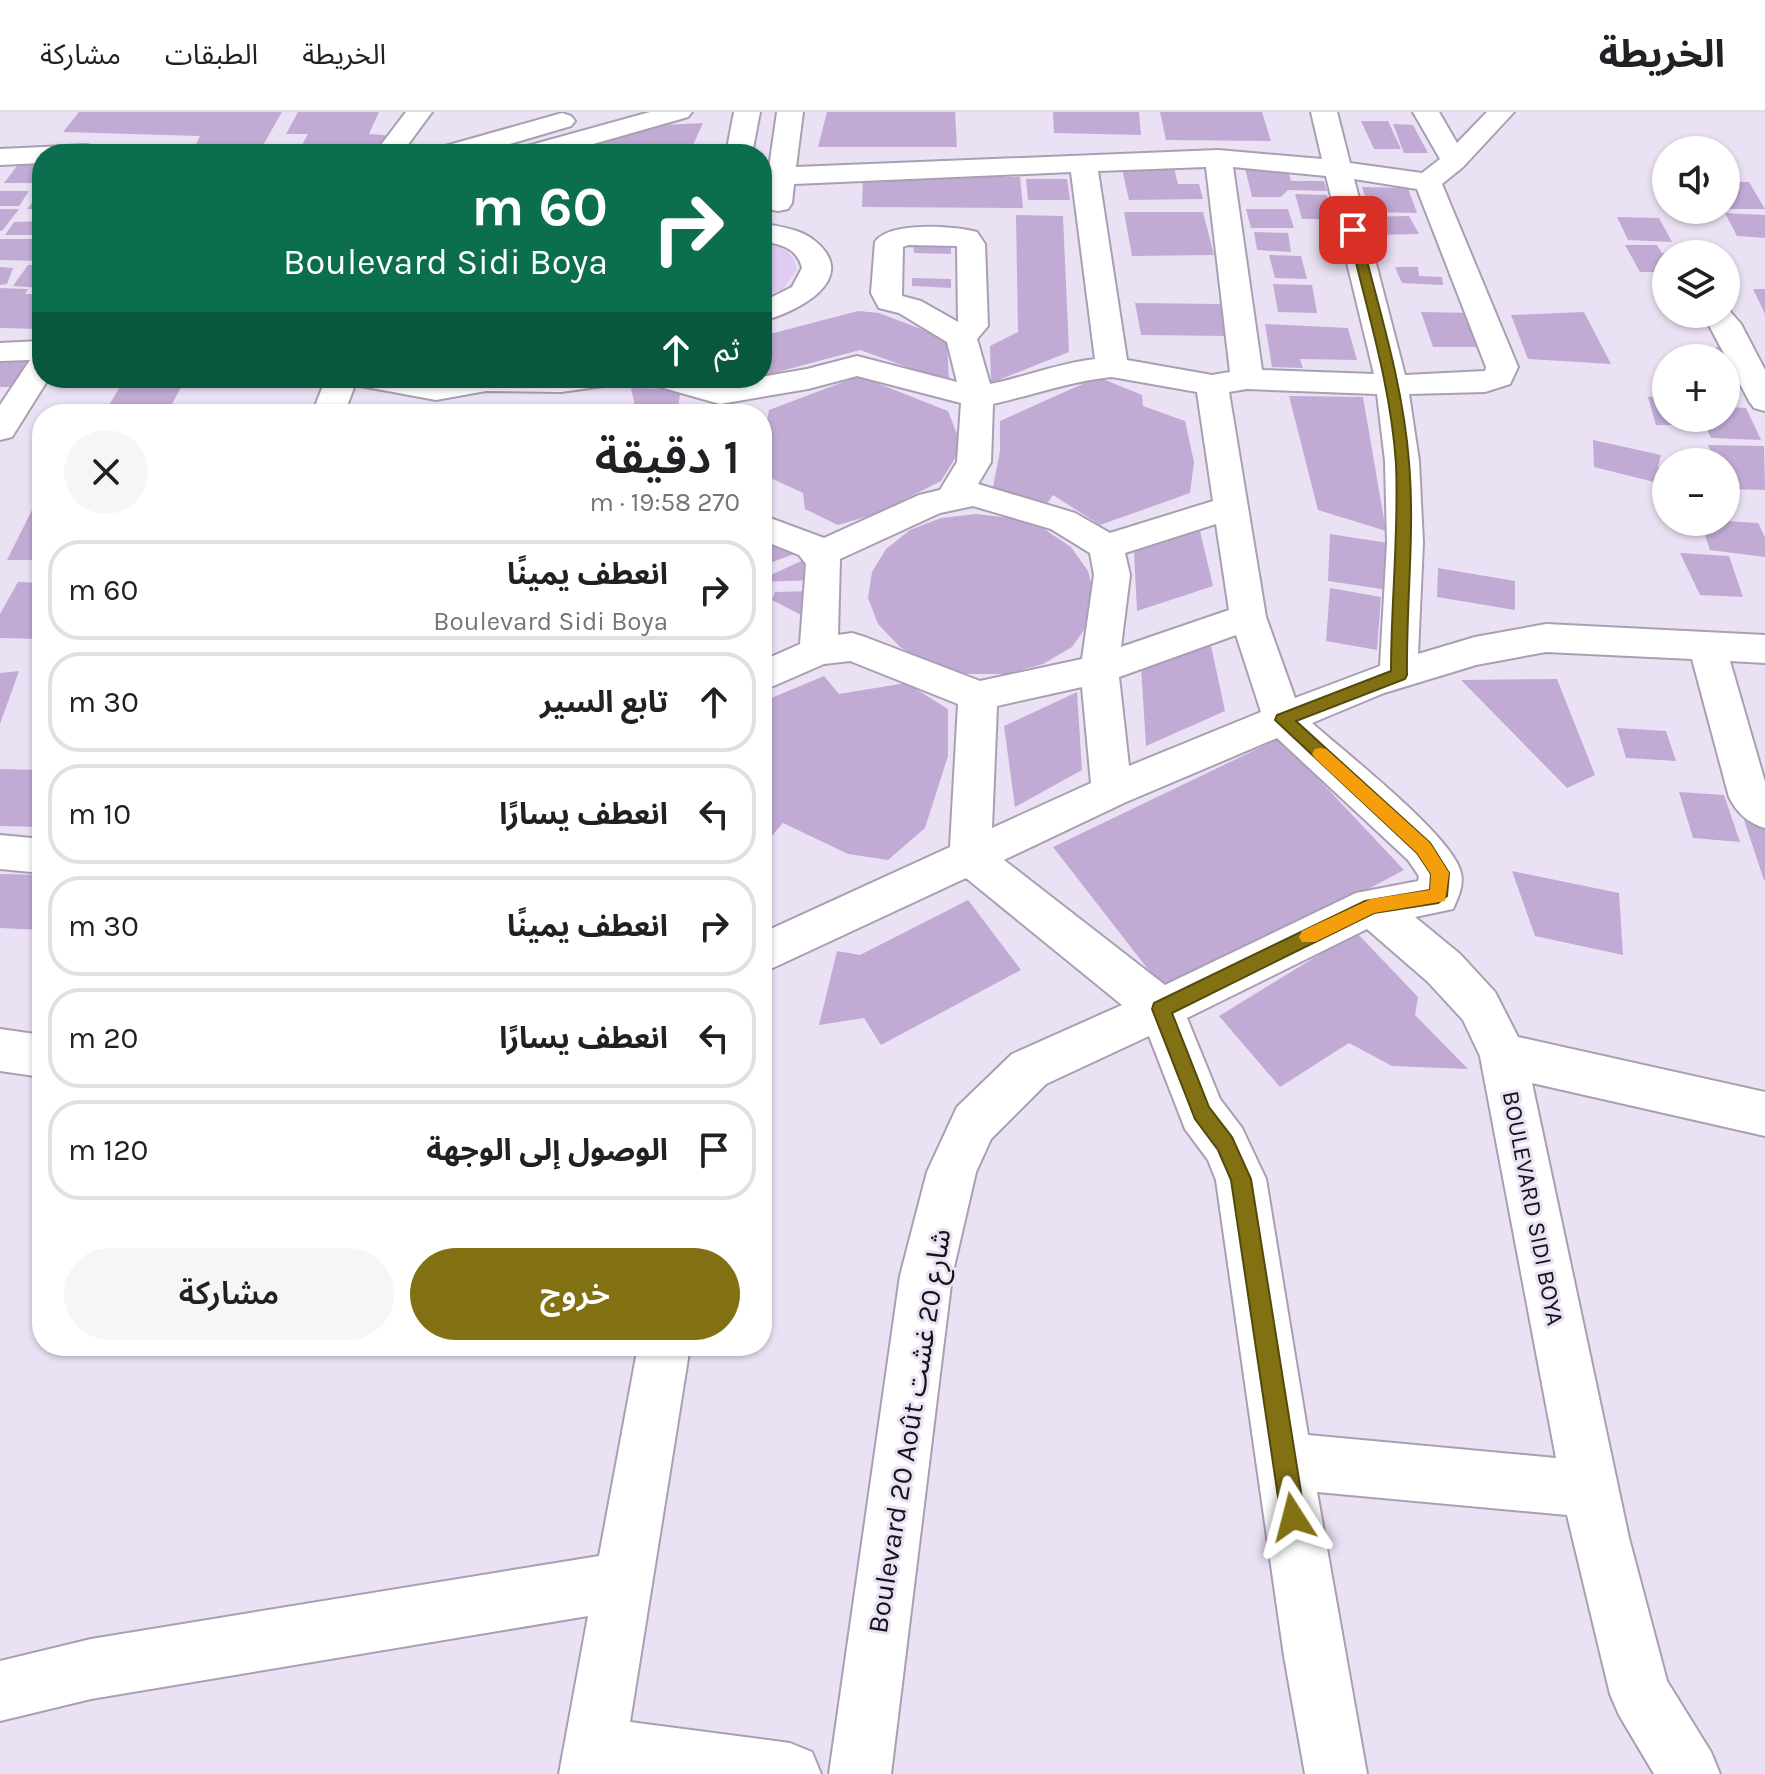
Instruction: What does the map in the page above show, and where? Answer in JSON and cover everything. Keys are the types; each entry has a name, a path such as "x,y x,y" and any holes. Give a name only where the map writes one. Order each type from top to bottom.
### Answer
{"street":[{"path":"395,144 419,112"},
{"path":"482,144 595,112"},
{"path":"565,144 679,112"},
{"path":"741,144 747,112"},
{"path":"772,215 790,112"},
{"path":"1324,112 1392,385 1402,461 1405,543 1399,675"},
{"path":"1426,112 1454,161"},
{"path":"781,176 1218,158 1338,169 1428,182 1454,161 1501,112"},
{"path":"0,157 32,156"},
{"path":"1218,158 1247,379"},
{"path":"1084,165 1112,367"},
{"path":"772,386 857,366 977,397 1039,384 1072,371 1112,367 1212,385 1247,379 1392,385 1485,382 1499,377 1502,367 1428,182"},
{"path":"772,234 807,248 815,259 818,272 813,285 801,297 772,309"},
{"path":"1728,328 1765,401"},
{"path":"952,498 974,462 977,397 961,337"},
{"path":"0,352 32,350"},
{"path":"0,430 32,380"},
{"path":"1161,1009 1371,906 1438,896 1440,873 1423,848 1283,720 1248,617 1212,385"},
{"path":"424,388 445,388"},
{"path":"697,388 720,395 758,388"},
{"path":"820,554 931,503 974,494 1063,521 1106,547 1112,575 1099,669 1112,791"},
{"path":"1106,547 1232,507"},
{"path":"772,531 811,546 820,554 824,564 818,651"},
{"path":"772,672 818,651 852,647 978,696 1099,669 1248,617"},
{"path":"772,949 1112,791 1399,675 1475,651 1546,638 1765,649"},
{"path":"1707,646 1749,797 1765,812"},
{"path":"970,857 978,696"},
{"path":"0,852 32,855"},
{"path":"970,857 1161,1009 1202,1113 1225,1144 1241,1179 1336,1774"},
{"name":"BOULEVARD SIDI BOYA","path":"1371,906 1444,968 1479,1006 1503,1055 1589,1489 1640,1694 1689,1774"},
{"name":"Boulevard 20 Août شارع 20 غشت","path":"860,1774 926,1276 952,1172 974,1123 1029,1069 1161,1009"},
{"path":"0,1050 32,1055"},
{"path":"1503,1055 1765,1114"},
{"path":"662,1356 593,1761 790,1774"},
{"path":"1284,1461 1589,1489"},
{"path":"0,1691 91,1669 623,1581"}],"shaded area":[{"path":"772,242 785,249 793,258 797,270 783,289 772,293"}],"building":[{"path":"79,112 282,112 264,144 196,144 200,136 63,132"},
{"path":"298,112 379,112 369,134 398,136 394,144 302,144 308,134 286,134"},
{"path":"827,112 955,112 957,147 818,147"},
{"path":"1053,112 1139,112 1141,135 1054,133"},
{"path":"1160,112 1262,112 1271,141 1166,140"},
{"path":"1361,121 1388,121 1401,149 1374,149"},
{"path":"703,123 694,144 596,144 663,125"},
{"path":"1393,124 1413,125 1428,153 1404,153"},
{"path":"32,161 32,183 4,183 20,162"},
{"path":"1174,168 1178,184 1199,184 1203,199 1129,200 1122,169"},
{"path":"1245,168 1288,169 1291,181 1324,181 1327,191 1288,190 1281,197 1252,197"},
{"path":"863,176 1020,177 1023,208 862,207"},
{"path":"1026,179 1067,179 1070,200 1028,200"},
{"path":"1740,182 1749,182 1765,209 1740,209"},
{"path":"1362,187 1408,188 1417,213 1370,212"},
{"path":"0,191 29,191 19,206 0,206"},
{"path":"1295,194 1327,195 1334,219 1302,219"},
{"path":"0,209 19,209 2,231 0,231"},
{"path":"1246,209 1288,209 1294,228 1251,228"},
{"path":"1124,212 1203,212 1214,255 1132,256"},
{"path":"1740,214 1765,215 1765,238 1737,236 1731,224 1740,224"},
{"path":"1016,215 1063,216 1069,352 991,383 990,346 1018,332"},
{"path":"1409,216 1419,234 1374,235 1365,217"},
{"path":"1617,217 1652,218 1652,224 1662,224 1671,240 1652,241 1628,240"},
{"path":"32,221 32,235 5,235 14,222"},
{"path":"1254,232 1288,233 1291,252 1257,250"},
{"path":"0,239 32,239 32,261 0,260"},
{"path":"1625,245 1652,245 1652,272 1640,272"},
{"path":"913,246 951,246 951,254 914,253"},
{"path":"1269,255 1301,256 1307,279 1275,278"},
{"path":"28,265 32,265 32,287 13,286"},
{"path":"0,267 13,268 7,284 0,285"},
{"path":"1395,267 1418,267 1419,276 1442,277 1443,285 1402,283"},
{"path":"912,278 951,279 951,288 912,286"},
{"path":"1273,284 1312,285 1317,313 1278,312"},
{"path":"0,288 28,289 25,294 32,294 32,329 0,328"},
{"path":"1753,289 1765,289 1765,314"},
{"path":"1135,303 1220,304 1228,336 1141,335"},
{"path":"858,311 879,313 947,339 949,382 860,350 772,373 772,333"},
{"path":"1421,312 1473,313 1487,347 1433,347"},
{"path":"1584,312 1611,364 1528,359 1511,315"},
{"path":"1265,324 1348,328 1357,360 1300,359 1303,368 1272,367"},
{"path":"0,362 26,362 12,387 0,387"},
{"path":"859,376 948,411 962,447 941,481 876,514 838,525 805,509 803,493 772,479 772,409"},
{"path":"1098,377 1142,395 1143,406 1185,421 1194,462 1190,493 1100,525 1053,495 1046,505 993,487 1000,451 1000,421"},
{"path":"119,388 180,388 172,404 110,404"},
{"path":"631,388 681,389 678,404 634,404"},
{"path":"1289,396 1363,397 1386,531 1318,510"},
{"path":"1740,408 1746,408 1761,440 1711,438 1708,432 1740,432"},
{"path":"1593,440 1652,453 1652,482 1594,467"},
{"path":"1708,445 1764,446 1765,490 1740,489 1740,448 1709,448"},
{"path":"32,510 32,560 7,560"},
{"path":"976,514 1011,518 1044,529 1071,547 1088,571 1095,597 1089,623 1072,647 1043,664 1007,674 968,674 930,665 900,647 878,624 868,598 872,572 886,549 910,530 941,518"},
{"path":"1740,522 1758,523 1765,537 1765,557 1710,550 1706,536 1740,536"},
{"path":"1200,531 1213,586 1137,611 1134,552"},
{"path":"1330,534 1388,543 1388,590 1328,581"},
{"path":"772,541 802,551 772,562"},
{"path":"1680,553 1729,556 1743,597 1700,595"},
{"path":"810,557 812,580 772,582 772,574"},
{"path":"1438,568 1515,581 1515,610 1437,597"},
{"path":"18,582 32,583 32,639 0,638 0,614"},
{"path":"1330,588 1381,597 1377,650 1326,641"},
{"path":"812,591 811,620 772,600 775,592"},
{"path":"1210,641 1225,711 1146,746 1141,666"},
{"path":"19,671 0,724 0,673"},
{"path":"824,676 839,694 906,683 948,709 948,756 925,828 888,860 848,854 783,823 772,836 772,698"},
{"path":"1557,679 1595,775 1567,788 1461,680"},
{"path":"1077,692 1082,770 1015,807 1004,726"},
{"path":"1617,728 1666,731 1676,761 1626,758"},
{"path":"1280,738 1404,870 1168,995 1053,847"},
{"path":"0,769 32,770 32,827 0,826"},
{"path":"1679,792 1724,795 1740,842 1693,838"},
{"path":"1744,820 1765,822 1765,880 1764,880"},
{"path":"1512,871 1619,893 1623,955 1535,936"},
{"path":"0,874 32,875 32,930 0,928"},
{"path":"968,900 1021,970 881,1045 864,1018 819,1025 837,951 860,955"},
{"path":"1356,932 1418,997 1415,1015 1468,1069 1392,1066 1349,1043 1280,1087 1219,1016"}],"slow traffic":[{"path":"1308,937 1371,906 1438,896 1440,873 1423,848 1320,754"}],"route":[{"path":"1293,1517 1241,1179 1225,1144 1202,1113 1161,1009 1371,906 1438,896 1440,873 1423,848 1283,720 1370,683 1399,675 1405,543 1402,461 1392,385 1353,230"}]}
